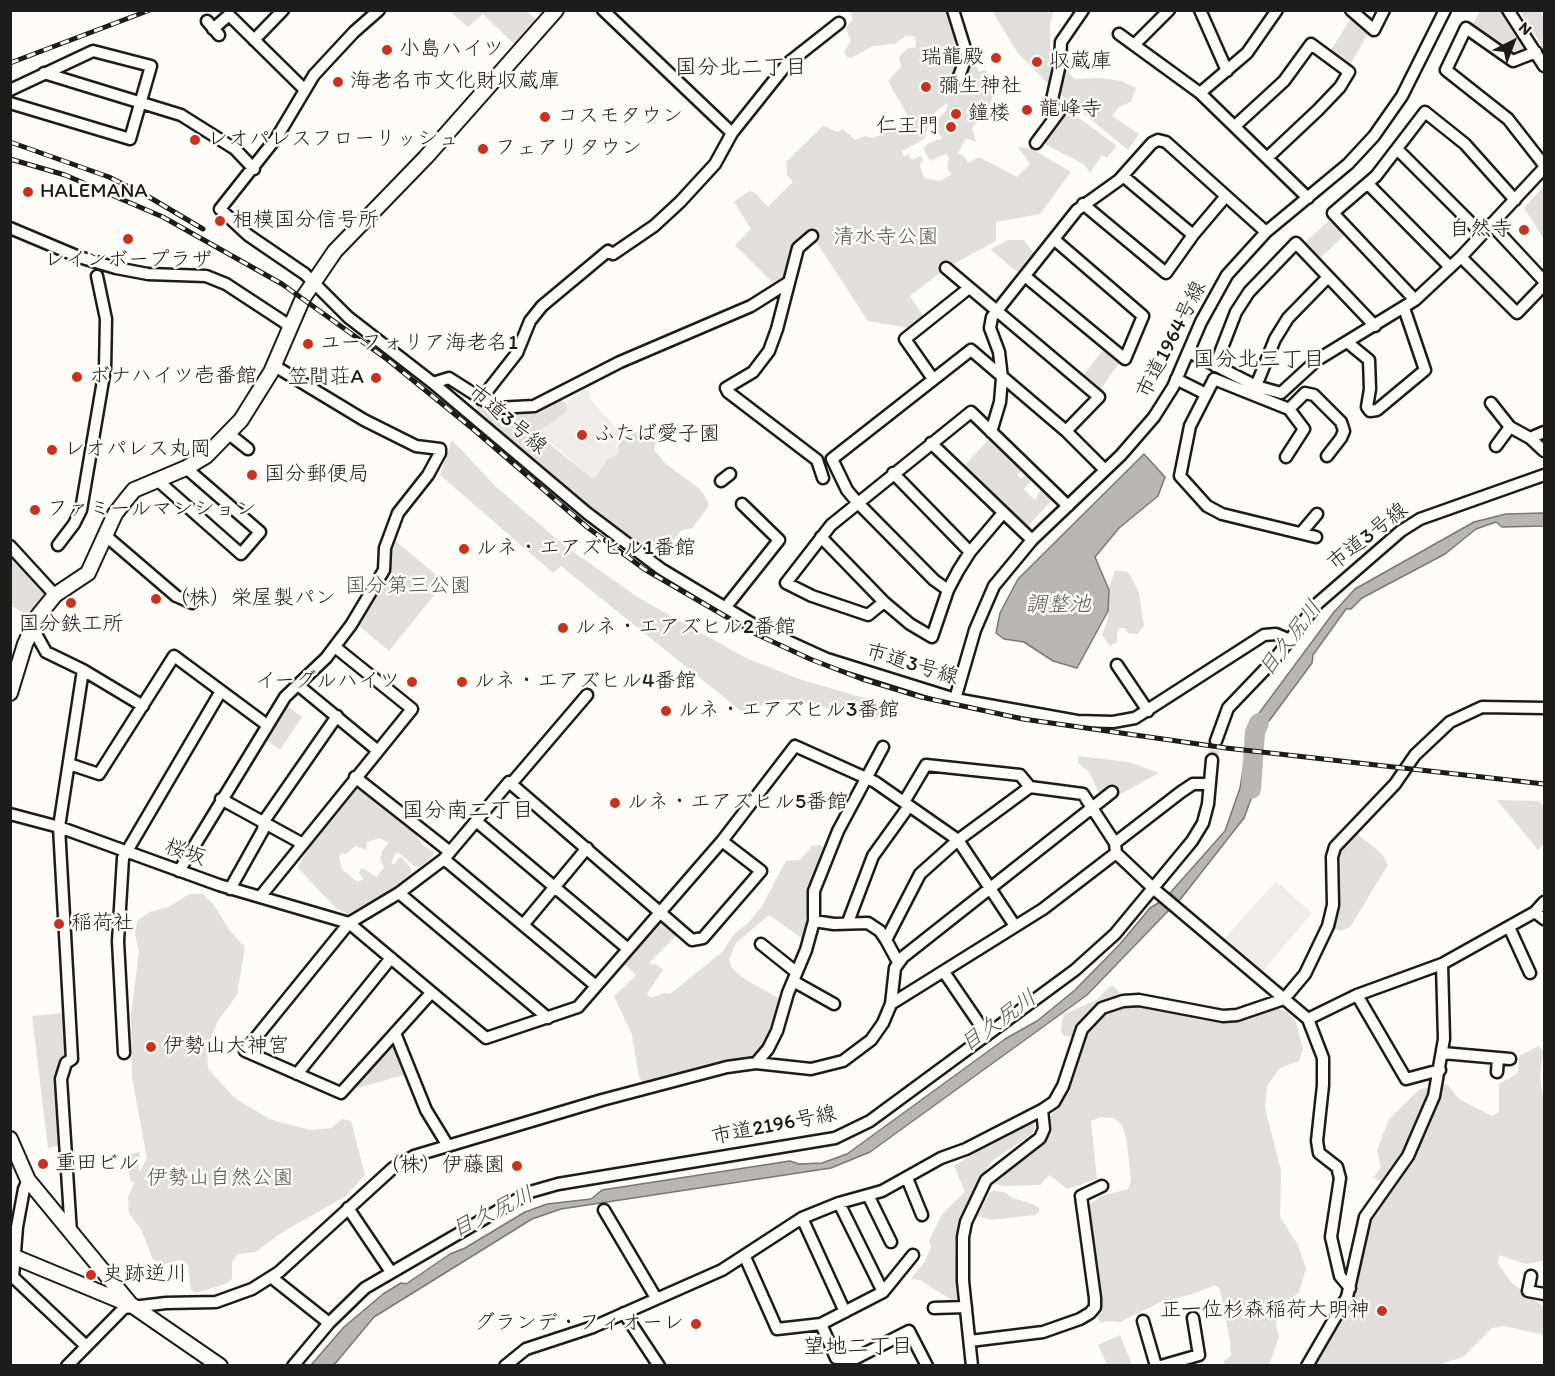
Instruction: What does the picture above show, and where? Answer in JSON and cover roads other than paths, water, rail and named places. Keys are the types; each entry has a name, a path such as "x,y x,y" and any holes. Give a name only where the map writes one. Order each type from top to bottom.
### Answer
{"main road":[{"path":"10,693 32,627 44,605 54,595 87,573 115,514 134,490 186,468 206,456 229,434 257,397 313,282 335,251 415,170 556,10"},
{"path":"10,1139 28,1180 124,1304"},
{"path":"11,1256 124,1304 220,1365"}],"street":[{"path":"254,40 283,10"},
{"path":"44,73 181,115 235,149 254,169 277,137 314,75 354,32 379,10"},
{"path":"603,10 732,134"},
{"path":"953,10 967,55 958,79"},
{"path":"1036,143 1059,111 1051,104 1060,64 1061,42 1083,10"},
{"path":"1134,45 1169,10"},
{"path":"1200,10 1227,71"},
{"path":"1200,93 1247,53 1277,10"},
{"path":"1351,10 1374,30 1384,10"},
{"name":"市道1964号線","path":"955,699 986,601 1032,540 1106,470 1154,417 1176,380 1216,293 1246,252 1266,232 1348,164 1390,114 1445,10"},
{"path":"1508,10 1545,66"},
{"path":"213,28 229,15 305,90"},
{"path":"482,399 517,353 530,321 542,306 608,251 613,254 654,226 703,180 729,144 732,134 773,82 798,54 839,23"},
{"path":"1189,352 1256,386 1281,393 1317,360 1415,300 1461,257 1545,167 1508,119 1446,70 1466,28 1513,62 1536,52"},
{"path":"1119,34 1200,93 1308,198"},
{"path":"1235,126 1284,81 1311,44 1349,72 1340,87 1268,158"},
{"path":"10,90 93,51 151,66 130,139 10,104"},
{"path":"1415,300 1333,213 1368,184 1398,150 1425,112 1465,144 1515,200"},
{"path":"991,432 1000,402 1002,378 999,352 990,328 996,312 1056,241 1083,204 1124,176 1152,143 1158,140 1166,142 1266,232"},
{"path":"1398,150 1482,234"},
{"name":"市道3号線","path":"254,169 220,209 248,235 313,282 348,317 434,383 587,513 662,569 779,638 827,659 955,699 1077,721 1126,720 1148,711 1264,635 1276,634 1290,640 1324,598 1410,525 1545,475"},
{"path":"1124,176 1193,235"},
{"path":"1368,184 1450,267"},
{"path":"1083,204 1166,273 1193,235 1226,196"},
{"path":"1461,257 1517,313 1545,283 1491,224"},
{"path":"10,228 79,257 116,268 148,274 200,274 216,279 290,326"},
{"path":"812,236 798,248 777,329 762,362 753,372 726,388 728,392 817,459 823,478"},
{"path":"1026,277 1125,359 1143,316 1056,241"},
{"path":"1215,366 1236,312 1249,292 1296,243 1375,326"},
{"path":"946,268 1099,398 1066,431"},
{"path":"58,545 75,524 81,510 105,369 106,319 97,276"},
{"path":"1256,386 1275,339 1288,318 1328,277"},
{"path":"434,383 449,378 496,408 534,406 620,362 751,306 789,282"},
{"path":"933,379 905,339 969,288"},
{"path":"1347,342 1369,360 1370,389 1367,407 1370,411 1377,410 1425,370 1404,308"},
{"path":"948,590 934,579 857,502 847,490 832,459 971,350 1066,431 1106,470"},
{"path":"179,871 221,799 290,690 298,685 335,647 384,570 385,548 394,521 428,475 440,448 416,446 383,430 273,366"},
{"path":"1286,457 1304,429 1289,409 1214,379 1190,426 1180,476 1207,506 1222,514 1316,537"},
{"path":"1176,380 1206,394"},
{"path":"1289,409 1305,393 1314,395 1341,422 1344,431 1327,456"},
{"path":"1491,403 1510,427 1530,438 1545,451"},
{"path":"884,602 868,615 812,596 786,583 821,537 857,502 971,412 1068,506"},
{"path":"1496,446 1510,427"},
{"path":"1530,438 1545,432"},
{"path":"229,434 248,449"},
{"path":"931,443 1032,540"},
{"path":"156,479 241,554 260,532 186,468"},
{"path":"893,473 970,552"},
{"path":"725,608 779,540 742,504"},
{"path":"821,537 884,602 910,624 932,637 948,590 970,552 1003,513"},
{"path":"1301,533 1317,514"},
{"path":"106,536 176,596 192,603"},
{"path":"10,546 54,595"},
{"path":"32,627 46,652 83,670 143,706"},
{"path":"1216,741 1228,708 1290,640"},
{"path":"260,897 412,709 335,647"},
{"path":"69,764 99,774 174,656 267,725"},
{"path":"1117,665 1148,711"},
{"path":"71,1234 61,1079 66,1063 72,1059 58,827 83,670"},
{"path":"298,685 378,751"},
{"path":"124,1053 118,941 125,853 220,691"},
{"path":"431,993 341,1093 245,1051 349,923 399,893 447,856 587,695"},
{"path":"505,1365 522,1351 582,1331 722,1270 802,1218 839,1203 868,1195 907,1178 941,1158 966,1149 1042,1110 1054,1102 1063,1086 1082,1029 1102,1008 1123,1001 1139,1000 1223,1016 1237,1015 1284,999 1305,974 1328,926 1333,905 1332,857 1335,847 1395,784 1420,749 1450,722 1482,707 1545,708"},
{"path":"230,889 263,830 264,821 337,716"},
{"path":"349,923 486,1038 578,1007 662,913 722,841 795,746 866,780 875,782 957,840 1015,926"},
{"path":"756,1063 768,1049 777,1031 814,921 814,891 838,831 883,747"},
{"name":"市道2196号線","path":"293,1365 329,1323 365,1288 531,1192 570,1182 835,1138 870,1121 1075,970 1115,934 1157,891 1203,823 1212,760"},
{"path":"848,922 873,856 906,804 926,765 1020,775 1030,787 1083,794 1115,848 1157,891 1308,1019 1323,1058 1318,1153 1337,1167 1340,1178 1331,1237 1340,1276 1350,1288"},
{"path":"355,777 596,986"},
{"path":"511,784 692,940 703,938 761,871 722,841"},
{"path":"891,1004 1043,909 1181,792 1193,784 1209,784"},
{"path":"886,940 920,874 957,840 1030,787"},
{"path":"898,963 1112,792"},
{"path":"221,799 303,844"},
{"name":"桜坂","path":"10,814 58,827 230,889 349,923"},
{"path":"476,821 628,949"},
{"path":"523,925 587,848"},
{"path":"399,893 548,1018"},
{"path":"1308,1019 1357,995 1442,964 1535,912 1545,902"},
{"path":"1535,912 1545,919"},
{"path":"68,1365 124,1304 216,1302 252,1289 271,1277 393,1168 414,1156 602,1100 756,1063 811,1069 843,1061 871,1040 883,1023 891,1004 898,963 880,931 868,922 834,924 814,921"},
{"path":"1509,927 1530,973"},
{"path":"761,944 794,976 834,1004"},
{"path":"297,1074 391,958"},
{"path":"1306,1365 1343,1306 1350,1288 1365,1217 1408,1156 1434,1096 1443,1053 1445,1020 1442,964"},
{"path":"944,972 987,1035"},
{"path":"1357,995 1406,1078 1440,1070"},
{"path":"395,1033 426,1110 448,1146"},
{"path":"1443,1053 1510,1059"},
{"path":"1497,1072 1498,1058"},
{"path":"972,1365 963,1256 966,1222 986,1180 1040,1137 1044,1129 1042,1110"},
{"path":"907,1178 922,1215"},
{"path":"28,1180 24,1189 11,1256 13,1277 85,1345"},
{"path":"970,1341 1043,1332 1080,1319 1090,1312 1095,1306 1095,1298 1081,1196 1102,1186"},
{"path":"868,1195 891,1242"},
{"path":"839,1203 883,1292"},
{"path":"348,1208 391,1272"},
{"path":"604,1210 656,1298"},
{"path":"802,1218 844,1312"},
{"path":"745,1257 777,1329 821,1324 883,1292 913,1255"},
{"path":"1532,1276 1528,1291 1545,1294"},
{"path":"271,1277 329,1323"},
{"path":"934,1308 966,1307"},
{"path":"624,1313 658,1365"},
{"path":"1161,1365 1199,1354 1193,1318"},
{"path":"1143,1321 1156,1365"},
{"path":"821,1324 836,1358 856,1358 909,1331 927,1365"}],"water":[{"name":"調整池","path":"1144,454 1165,477 1158,496 1119,528 1095,557 1109,590 1108,611 1077,668 1053,661 1024,642 1004,639 996,633 1000,613 1018,579"},
{"path":"1544,513 1544,526 1502,527 1496,522 1476,529 1445,554 1362,598 1351,609 1346,609 1313,655 1312,663 1269,721 1266,720 1261,726 1260,749 1247,747 1254,720 1334,612 1355,589 1474,522 1506,514"},
{"path":"1244,764 1260,765 1244,818 1179,901 1170,893 1225,831 1240,788"},
{"path":"1160,902 1169,910 1087,995 870,1152 831,1168 561,1209 532,1219 374,1317 334,1365 311,1365 344,1327 383,1294 401,1283 406,1284 450,1254 465,1248 525,1212 547,1204 591,1199 602,1190 790,1161 799,1164 822,1163 847,1154 1005,1039 1037,1021 1075,990 1120,944 1150,908"}],"waterway":[{"name":"目久尻川","path":"1251,789 1255,732 1259,723"}],"tunnel":[{"path":"1212,760 1216,741"}],"railway":[{"path":"10,63 150,10"},
{"path":"10,142 109,177 149,197 203,229"},
{"path":"10,159 65,175 163,217 282,284 388,360 587,527 644,569 756,634 810,659 862,679 921,697 1023,719 1226,748 1544,784"}],"place":[{"name":"小島ハイツ","path":"387,50"},
{"name":"瑞龍殿","path":"996,58"},
{"name":"収蔵庫","path":"1037,62"},
{"name":"海老名市文化財収蔵庫","path":"338,82"},
{"name":"彌生神社","path":"926,87"},
{"name":"龍峰寺","path":"1027,110"},
{"name":"鐘楼","path":"956,114"},
{"name":"コスモタウン","path":"545,117"},
{"name":"仁王門","path":"951,127"},
{"name":"レオパレスフローリッシュ","path":"195,140"},
{"name":"フェアリタウン","path":"483,149"},
{"name":"HALEMANA","path":"28,192"},
{"name":"相模国分信号所","path":"220,221"},
{"name":"自然寺","path":"1524,230"},
{"name":"レインボープラザ","path":"128,239"},
{"name":"ユーフォリア海老名1","path":"308,344"},
{"name":"ボナハイツ壱番館","path":"77,377"},
{"name":"笠間荘A","path":"376,378"},
{"name":"ふたば愛子園","path":"582,435"},
{"name":"レオパレス丸岡","path":"52,450"},
{"name":"国分郵便局","path":"252,475"},
{"name":"ファミールマンション","path":"35,510"},
{"name":"ルネ・エアズヒル1番館","path":"464,549"},
{"name":"（株）栄屋製パン","path":"156,599"},
{"name":"国分鉄工所","path":"71,603"},
{"name":"ルネ・エアズヒル2番館","path":"563,628"},
{"name":"イーグルハイツ","path":"412,682"},
{"name":"ルネ・エアズヒル4番館","path":"462,682"},
{"name":"ルネ・エアズヒル3番館","path":"666,711"},
{"name":"ルネ・エアズヒル5番館","path":"615,803"},
{"name":"稲荷社","path":"59,924"},
{"name":"伊勢山大神宮","path":"151,1047"},
{"name":"重田ビル","path":"43,1164"},
{"name":"（株）伊藤園","path":"517,1166"},
{"name":"史跡逆川","path":"91,1275"},
{"name":"正一位杉森稲荷大明神","path":"1382,1311"},
{"name":"グランデ・フィオーレ","path":"696,1324"}],"district":[{"name":"国分北二丁目","path":"741,68"},
{"name":"国分北三丁目","path":"1259,360"},
{"name":"国分南二丁目","path":"468,811"},
{"name":"望地二丁目","path":"858,1347"}],"park label":[{"name":"清水寺公園","path":"886,238"},
{"name":"国分第三公園","path":"408,587"},
{"name":"伊勢山自然公園","path":"220,1179"}]}
